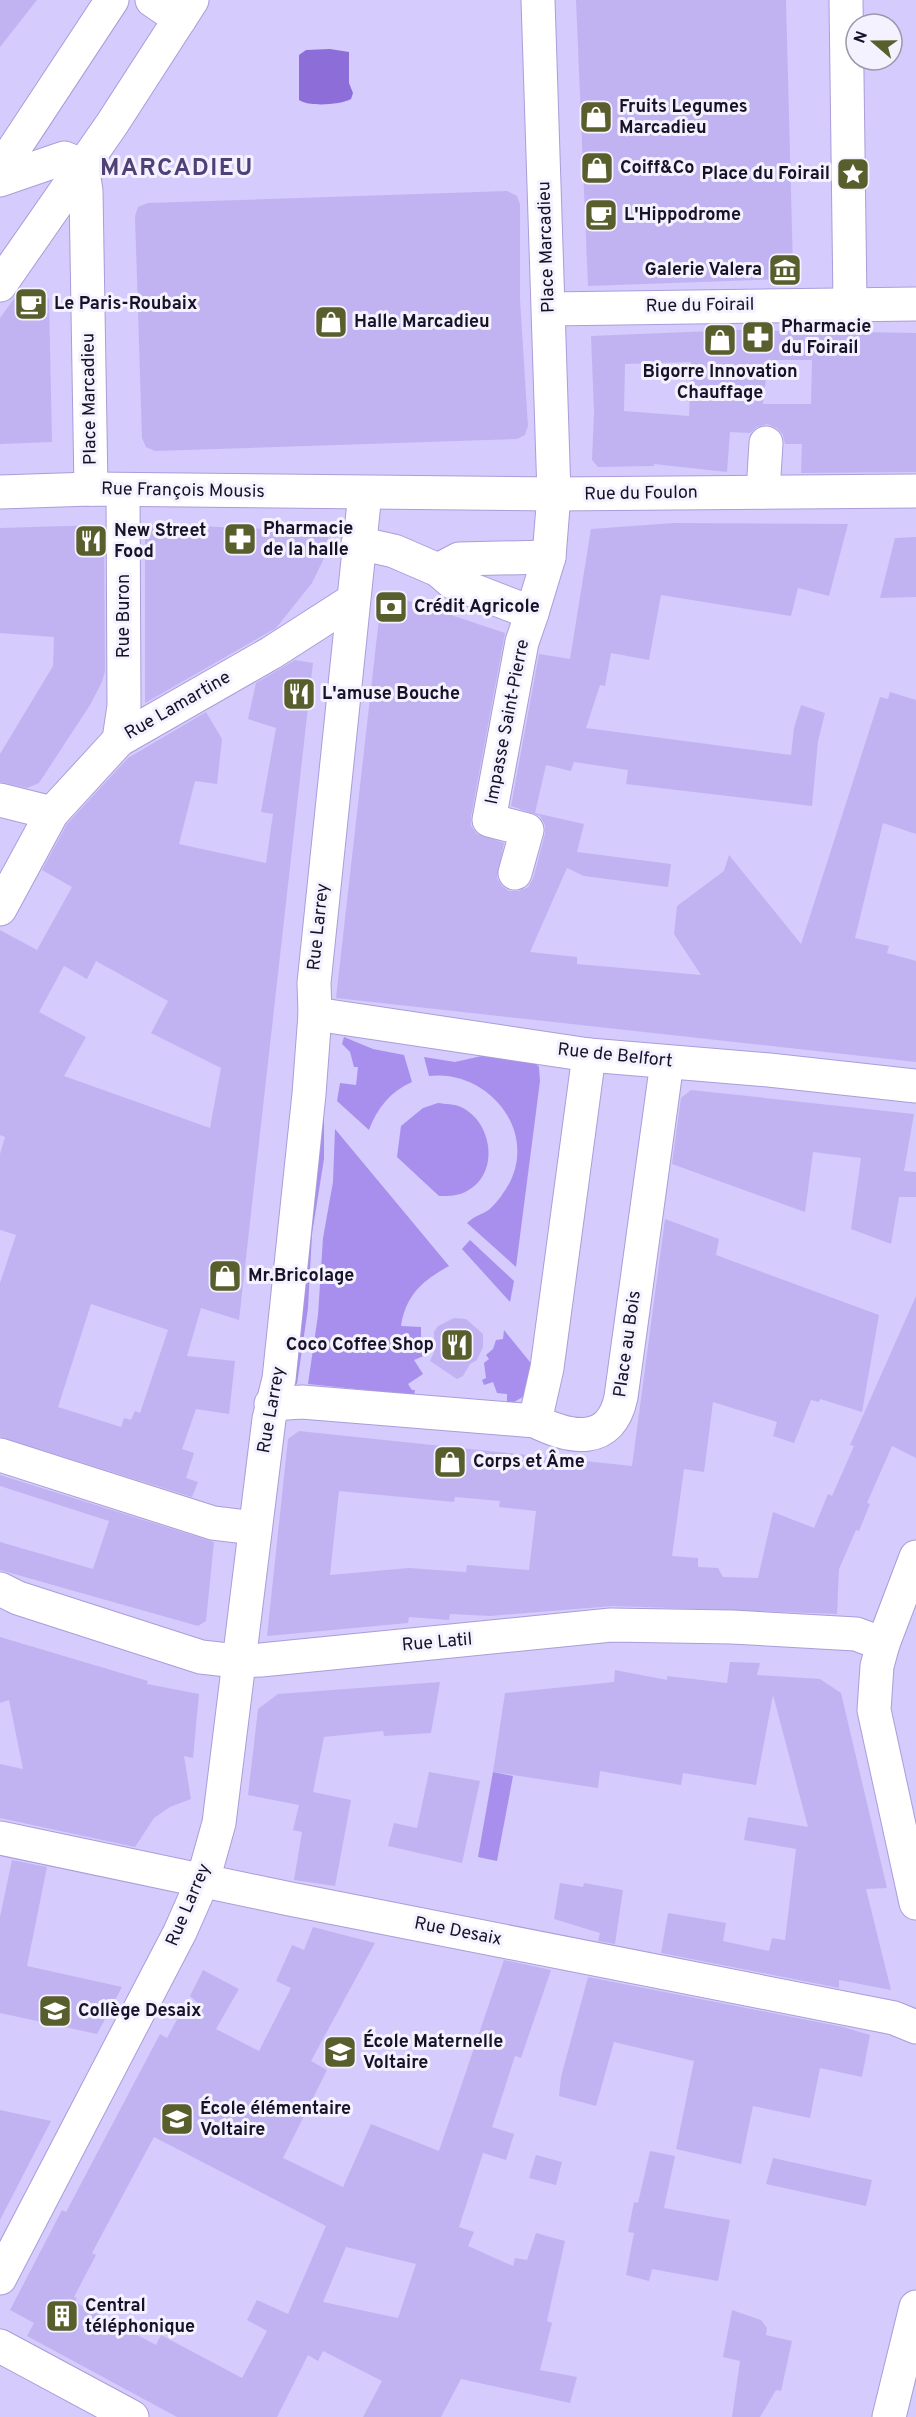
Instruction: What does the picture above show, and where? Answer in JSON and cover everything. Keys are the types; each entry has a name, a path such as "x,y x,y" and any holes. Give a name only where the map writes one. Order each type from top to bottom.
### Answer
{"street":[{"path":"0,170 112,0"},
{"path":"0,285 186,9 152,0"},
{"name":"Place Marcadieu","path":"532,613 549,557 554,494 538,0"},
{"path":"846,0 850,303 916,304"},
{"path":"0,180 64,158 82,165"},
{"name":"Place Marcadieu","path":"82,165 86,191 91,489"},
{"name":"Rue du Foirail","path":"549,309 850,303"},
{"path":"763,492 766,443"},
{"name":"Rue François Mousis","path":"0,492 91,489 365,493"},
{"name":"Rue Buron","path":"119,740 124,706 123,491"},
{"name":"Rue du Foulon","path":"365,493 916,491"},
{"name":"Rue Larrey","path":"0,2278 170,1953 203,1880 219,1823 237,1661 271,1404 279,1379 315,1014 314,983 365,493"},
{"path":"358,543 394,551 438,570 452,582 532,613"},
{"path":"438,570 459,559 549,557"},
{"name":"Rue Lamartine","path":"0,909 52,813 119,740 271,653 352,601"},
{"name":"Impasse Saint-Pierre","path":"515,873 527,830 489,820 522,642 532,613"},
{"path":"0,800 52,813"},
{"name":"Rue de Belfort","path":"315,1014 589,1055 916,1086"},
{"path":"535,1421 547,1368 589,1055"},
{"name":"Place au Bois","path":"271,1404 302,1402 535,1421 554,1431 585,1434 599,1432 609,1426 618,1415 667,1062"},
{"path":"0,1455 213,1523 255,1528"},
{"path":"916,1557 883,1644 877,1666 874,1710 916,1903"},
{"name":"Rue Latil","path":"0,1589 18,1598 201,1657 237,1661 611,1625 732,1627 856,1634 883,1644"},
{"name":"Rue Desaix","path":"0,1838 894,2018 916,2027"},
{"path":"889,2417 916,2307"},
{"path":"0,2346 132,2417"}],"shaded area":[{"path":"330,49 349,52 349,83 353,93 351,99 340,103 325,104 310,104 299,100 299,55 306,50"},
{"path":"344,1037 373,1049 404,1055 412,1082 398,1090 386,1101 376,1114 369,1130 337,1101 340,1083 356,1085 358,1067 354,1067 350,1052 342,1044"},
{"path":"495,1053 531,1058 539,1067 540,1081 516,1267 467,1223 487,1211 500,1198 510,1182 517,1161 517,1141 511,1122 501,1106 486,1092 469,1082 450,1076 429,1076 424,1057 455,1062"},
{"path":"438,1103 459,1106 472,1114 486,1136 488,1161 484,1173 478,1183 457,1195 439,1196 397,1157 401,1126 423,1108"},
{"path":"316,1105 324,1115 324,1159 312,1234 308,1308 297,1384 291,1381"},
{"path":"335,1129 449,1266 423,1283 411,1297 403,1315 401,1326 421,1327 421,1340 426,1355 414,1360 423,1374 408,1384 412,1390 415,1390 414,1395 308,1384 318,1315 323,1238 333,1182"},
{"path":"470,1240 514,1281 510,1302 462,1249"},
{"path":"504,1330 534,1367 528,1394 507,1406 507,1394 497,1393 493,1382 484,1385 482,1380 486,1378 484,1363 489,1359 486,1355 493,1349 496,1340 503,1339"},
{"path":"493,1772 513,1776 497,1861 478,1857"}],"building":[{"path":"0,0 37,0 0,47"},
{"path":"576,0 786,0 793,269 785,279 588,286"},
{"name":"Halle Marcadieu","path":"507,191 517,196 520,204 520,300 528,426 525,435 517,439 155,451 146,447 142,438 135,216 138,207 148,203"},
{"path":"16,296 49,299 52,442 0,444 0,318"},
{"path":"737,330 916,333 916,472 801,473 802,444 785,444 783,435 777,428 767,424 757,427 750,433 730,432 727,472 654,464 654,466 598,467 592,460 594,412 591,336","holes":["768,360 812,360 811,404 763,404","691,362 689,416 624,411 625,364"]},
{"path":"674,523 848,524 829,596 798,588 791,616 661,595 649,660 611,653 605,686 600,685 586,728 791,755 794,728 801,705 825,713 818,741 812,806 626,784 628,770 574,762 571,771 546,765 535,813 584,824 577,852 671,864 668,887 584,876 567,868 530,952 577,957 577,964 701,975 674,934 677,906 724,871 729,855 801,944 880,697 888,699 890,692 916,700 916,834 883,823 855,938 889,946 887,953 916,961 916,1062 336,998 382,592 505,633 471,826 477,834 504,843 497,878 509,891 519,891 528,887 533,879 545,834 545,825 540,816 511,806 539,654 570,659 591,529"},
{"path":"145,524 329,532 326,554 312,583 276,628 145,703"},
{"path":"101,525 104,528 105,671 102,682 90,705 39,783 27,788 0,782 0,754 53,666 54,637 0,633 0,528"},
{"path":"916,537 916,597 880,598 895,538"},
{"path":"295,660 313,663 239,1320 201,1308 187,1356 235,1361 229,1414 196,1409 182,1449 194,1453 186,1478 198,1482 192,1497 0,1437 0,1283 16,1235 0,1230 0,1154 5,1137 0,1135 0,930 37,950 72,887 42,870 67,824 128,758 206,712 222,739 217,784 195,781 179,844 266,863 273,814 261,812 276,728 248,719 256,683","holes":["96,961 168,1001 151,1033 221,1068 210,1128 64,1076 86,1037 39,1012 64,966 87,979","91,1304 168,1330 140,1413 135,1411 131,1420 124,1418 121,1427 58,1407"]},
{"path":"691,1090 914,1114 904,1171 916,1172 916,1197 899,1197 891,1244 851,1229 861,1158 813,1152 805,1212 672,1164 681,1098"},
{"path":"665,1219 719,1239 716,1255 879,1315 862,1412 820,1399 819,1402 811,1400 794,1443 773,1436 777,1422 713,1402 704,1472 684,1469 672,1556 698,1558 698,1567 718,1568 723,1577 758,1578 773,1512 814,1528 828,1494 832,1496 854,1446 850,1445 916,1296 916,1458 892,1446 867,1503 870,1504 859,1531 856,1530 839,1569 837,1614 613,1606 490,1616 450,1614 449,1620 409,1617 408,1623 267,1636 288,1439 299,1431 632,1466","holes":["339,1491 454,1502 455,1497 500,1501 499,1507 536,1511 529,1570 467,1565 466,1572 409,1568 330,1575"]},
{"path":"454,1318 466,1319 483,1334 483,1347 477,1360 470,1364 463,1376 457,1379 430,1361 434,1352 434,1332 438,1326"},
{"path":"0,1475 214,1542 206,1621 198,1626 0,1570 0,1542 93,1569 109,1521 0,1486"},
{"path":"0,1637 148,1681 147,1684 199,1694 193,1758 184,1756 191,1799 170,1807 154,1818 135,1847 0,1818 0,1764 23,1769 9,1700 0,1703"},
{"path":"730,1662 760,1663 757,1675 820,1679 841,1693 887,1888 866,1889 891,1990 839,1980 839,1988 661,1953 668,1913 726,1923 723,1941 769,1951 772,1938 785,1940 796,1849 744,1840 748,1817 808,1827 773,1695 756,1785 683,1773 681,1785 600,1771 598,1788 493,1772 505,1693 614,1682 615,1670 667,1680 667,1676 727,1683"},
{"path":"440,1682 431,1733 384,1736 383,1731 324,1737 313,1792 351,1800 335,1886 294,1880 302,1832 293,1830 299,1805 248,1795 258,1709 278,1694"},
{"path":"429,1772 480,1781 462,1863 388,1846 394,1823 417,1828"},
{"path":"12,1860 47,1867 27,1966 122,1987 97,2034 0,2013 0,1917"},
{"path":"560,1883 583,1887 584,1883 623,1890 615,1944 598,1941 600,1933 554,1919"},
{"path":"313,1927 375,1943 311,2061 327,2070 283,2158 343,2187 371,2124 439,2151 504,1960 551,1970 521,2058 515,2056 492,2127 514,2134 506,2160 483,2153 459,2227 474,2232 468,2246 513,2266 515,2258 527,2260 536,2233 565,2241 547,2321 552,2323 540,2370 577,2377 570,2403 461,2379 441,2417 363,2417 382,2381 323,2351 318,2361 308,2355 277,2417 177,2417 27,2336 34,2323 10,2310 62,2210 66,2212 160,2034 167,2038 187,2001 199,2004 190,1996 203,1970 239,1989 216,2029 259,2051 291,1988 276,1981 292,1945 304,1950","holes":["154,2137 326,2226 288,2314 257,2300 247,2320 267,2331 242,2378 161,2335 156,2345 75,2302 77,2298 74,2297 96,2255 92,2253","346,2247 416,2264 398,2318 323,2302"]},
{"path":"588,1977 843,2027 870,2035 862,2077 820,2068 810,2118 753,2106 741,2164 676,2149 694,2061 614,2042 596,2106 559,2096 561,2077"},
{"path":"0,2110 51,2121 0,2220"},
{"path":"650,2151 675,2156 664,2208 730,2220 718,2281 652,2269 649,2281 626,2275 634,2233 628,2232 634,2202 638,2203"},
{"path":"536,2155 562,2162 556,2185 529,2178"},
{"path":"773,2158 872,2180 866,2206 766,2184"},
{"path":"732,2310 761,2320 767,2328 766,2335 792,2341 781,2391 776,2390 760,2417 732,2417 740,2361 723,2357"}],"place":[{"name":"Fruits Legumes Marcadieu","path":"596,117"},
{"name":"Coiff&Co","path":"597,168"},
{"name":"Place du Foirail","path":"853,174"},
{"name":"L'Hippodrome","path":"601,215"},
{"name":"Galerie Valera","path":"785,270"},
{"name":"Le Paris-Roubaix","path":"31,304"},
{"name":"Halle Marcadieu","path":"331,322"},
{"name":"Pharmacie du Foirail","path":"758,337"},
{"name":"Bigorre Innovation Chauffage","path":"720,340"},
{"name":"Pharmacie de la halle","path":"240,539"},
{"name":"New Street Food","path":"91,541"},
{"name":"Crédit Agricole","path":"391,607"},
{"name":"L'amuse Bouche","path":"299,694"},
{"name":"Mr.Bricolage","path":"225,1276"},
{"name":"Coco Coffee Shop","path":"457,1345"},
{"name":"Corps et Âme","path":"450,1462"},
{"name":"Collège Desaix","path":"55,2011"},
{"name":"École Maternelle Voltaire","path":"340,2052"},
{"name":"École élémentaire Voltaire","path":"177,2119"},
{"name":"Central téléphonique","path":"62,2316"}],"district":[{"name":"MARCADIEU","path":"177,169"}]}
